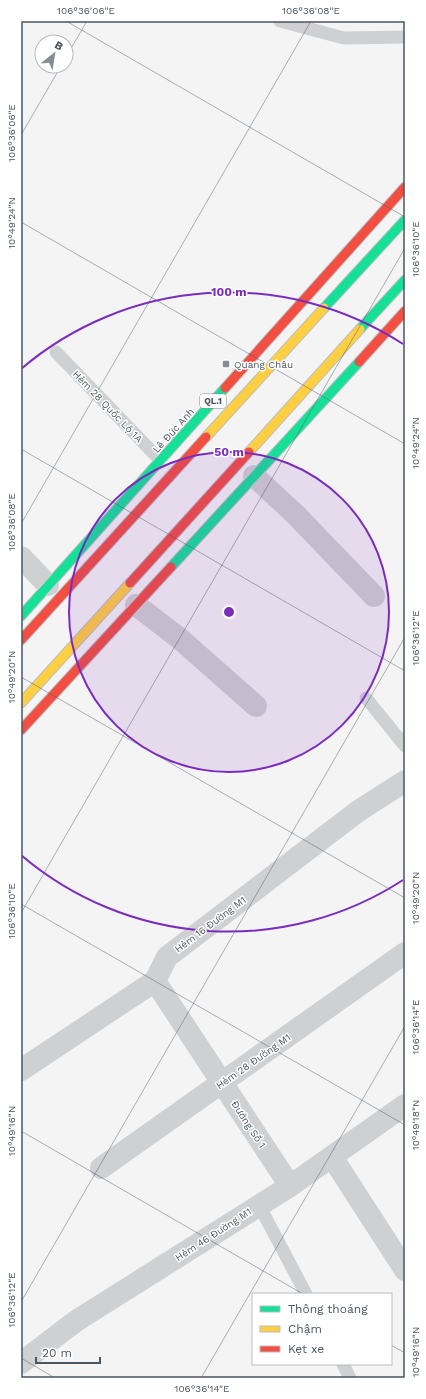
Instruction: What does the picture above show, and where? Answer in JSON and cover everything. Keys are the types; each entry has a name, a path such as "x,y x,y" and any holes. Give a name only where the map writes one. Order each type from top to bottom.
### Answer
{"highway":[{"name":"Lê Đức Anh","path":"21,616 405,186"},
{"name":"QL.1","path":"21,640 405,220"},
{"path":"21,703 405,280"},
{"path":"21,730 405,311"}],"street":[{"path":"254,476 296,515 374,596"},
{"path":"21,557 48,585"},
{"path":"136,605 179,638 256,706"},
{"name":"Hẻm 16 Đường M1","path":"21,1070 155,981 167,957 357,812 405,781"},
{"name":"Hẻm 28 Đường M1","path":"101,1168 405,954"},
{"name":"Đướng Sồ 1","path":"155,981 290,1186"},
{"name":"Hẻm 46 Đường M1","path":"21,1363 76,1321 259,1204 290,1186 405,1105"},
{"path":"332,1156 405,1270"}],"lane":[{"path":"280,21 344,38 405,37"},
{"name":"Hẻm 28 Quốc Lộ 1A","path":"56,352 160,460"},
{"path":"366,698 405,746"},
{"path":"259,1204 305,1293"},
{"path":"344,1365 350,1378"}],"traffic: fast":[{"path":"324,308 405,220"},
{"path":"360,329 405,280"},
{"path":"171,567 359,362"},
{"path":"21,616 225,388"}],"traffic: slow":[{"path":"206,437 324,308"},
{"path":"249,452 360,329"},
{"path":"21,703 130,583"}],"traffic: jam":[{"path":"225,388 405,187"},
{"path":"359,362 405,311"},
{"path":"21,640 206,437"},
{"path":"130,583 249,452"},
{"path":"21,730 171,567"}],"place":[{"name":"Quang Châu","path":"226,364"}]}
